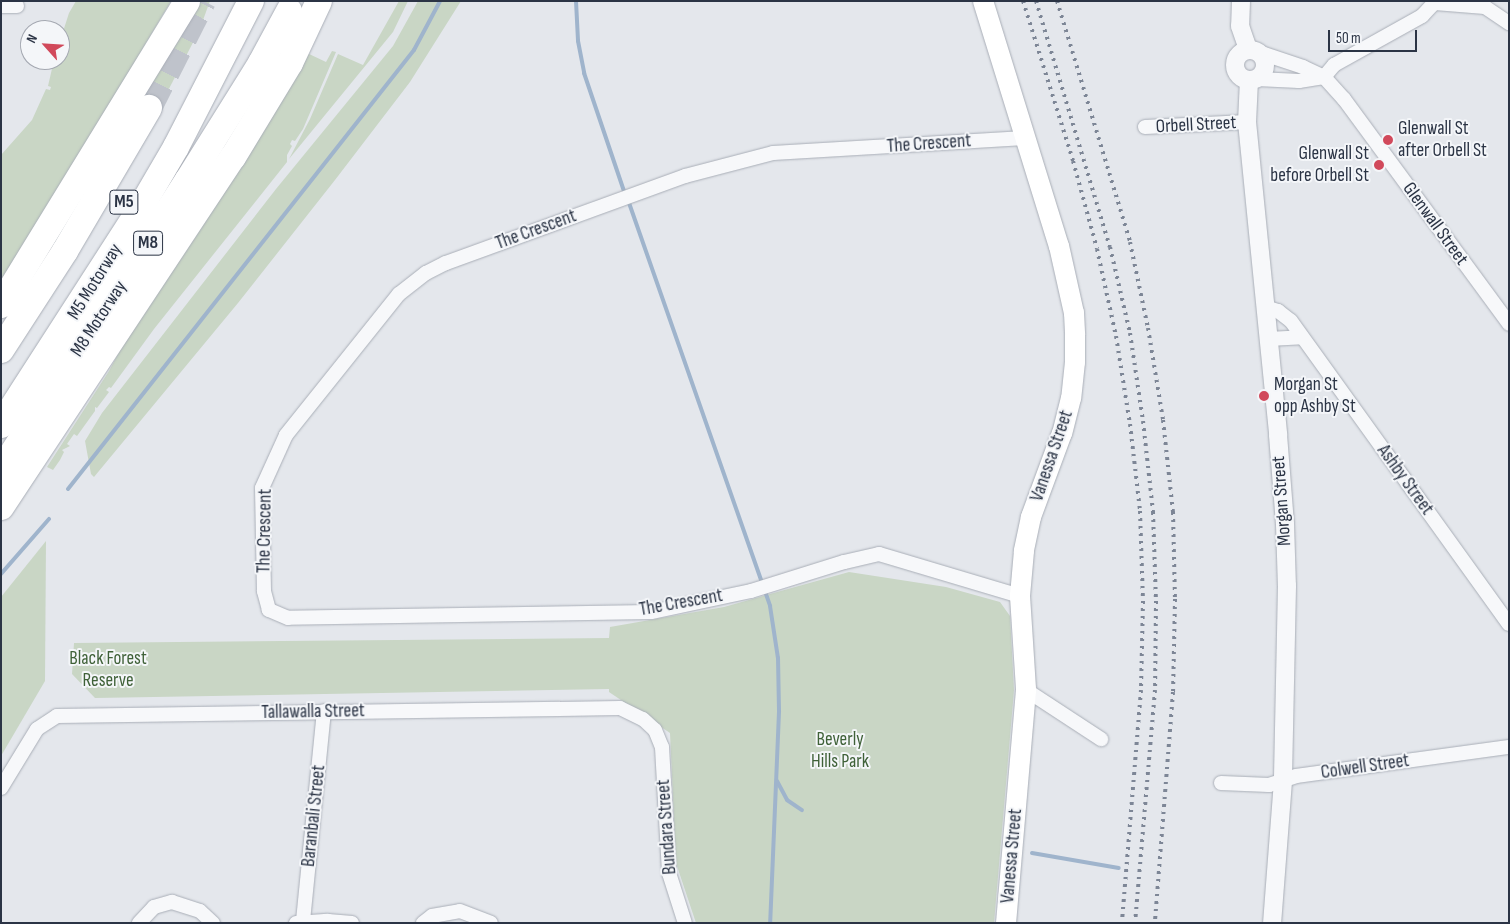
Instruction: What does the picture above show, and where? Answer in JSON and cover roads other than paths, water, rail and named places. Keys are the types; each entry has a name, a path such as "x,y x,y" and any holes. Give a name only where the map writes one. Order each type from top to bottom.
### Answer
{"highway":[{"path":"1,305 187,1"},
{"name":"M5 Motorway","path":"1,394 51,320 160,141 231,1"},
{"name":"M5 Motorway","path":"1,425 139,211 190,121 251,1"},
{"path":"1,507 233,157 290,63 319,1"},
{"name":"M8 Motorway","path":"1,471 194,172 261,63 289,11"},
{"path":"1,350 65,251 149,108"}],"main road":[{"name":"Vanessa Street","path":"983,1 1048,209 1068,282 1074,313 1075,362 1071,398 1062,433 1031,517 1024,551 1020,596 1026,690 1006,923"}],"street":[{"path":"1241,1 1240,26 1254,51 1266,66 1264,71 1253,79"},
{"path":"1324,77 1303,67 1254,51 1238,54 1235,64 1238,74 1253,79 1298,81 1324,77 1334,64 1422,16 1435,2 1487,4 1509,23"},
{"path":"1,6 17,6"},
{"name":"Glenwall Street","path":"1324,77 1344,99 1509,324"},
{"name":"Morgan Street","path":"1253,79 1247,122 1285,524 1287,683 1284,781 1272,923"},
{"name":"Orbell Street","path":"1145,127 1247,122"},
{"name":"The Crescent","path":"1020,596 879,554 844,562 780,583 652,612 288,618 269,610 264,591 262,488 286,435 399,294 426,273 446,263 685,176 774,154 1025,138"},
{"name":"Ashby Street","path":"1265,307 1284,315 1302,337 1509,624"},
{"path":"1268,339 1302,337"},
{"path":"1026,690 1101,739"},
{"name":"Tallawalla Street","path":"1,788 37,729 57,716 620,708 642,719 655,730"},
{"name":"Baranbali Street","path":"300,922 324,711"},
{"name":"Bundara Street","path":"655,730 662,747 669,873 685,923"},
{"name":"Colwell Street","path":"1221,784 1269,785 1296,776 1509,747"},
{"path":"139,923 154,907 172,902 187,905 200,911 213,923"},
{"path":"423,923 432,916 460,911 491,923"},
{"path":"300,922 352,923"}],"waterway":[{"path":"68,489 414,50 440,1"},
{"path":"576,1 578,41 584,73 625,194"},
{"path":"628,200 770,606 778,658 779,712 770,923"},
{"path":"1,574 49,519"},
{"path":"777,781 787,800 802,810"},
{"path":"1032,853 1119,868"}],"tunnel":[{"path":"149,108 203,1"}],"railway":[{"path":"1023,1 1073,161 1097,249 1116,336 1130,424 1140,511 1143,601 1141,690 1122,923"},
{"path":"1036,1 1110,247 1130,333 1143,421 1153,512 1156,601 1155,690 1135,923"},
{"path":"1057,1 1130,242 1148,328 1163,420 1173,512 1175,599 1173,692 1155,923"}],"place":[{"name":"Glenwall St after Orbell St","path":"1388,140"},
{"name":"Glenwall St before Orbell St","path":"1379,165"},
{"name":"Morgan St opp Ashby St","path":"1264,396"}],"park label":[{"name":"Black Forest Reserve","path":"108,670"},
{"name":"Beverly Hills Park","path":"840,751"}]}
